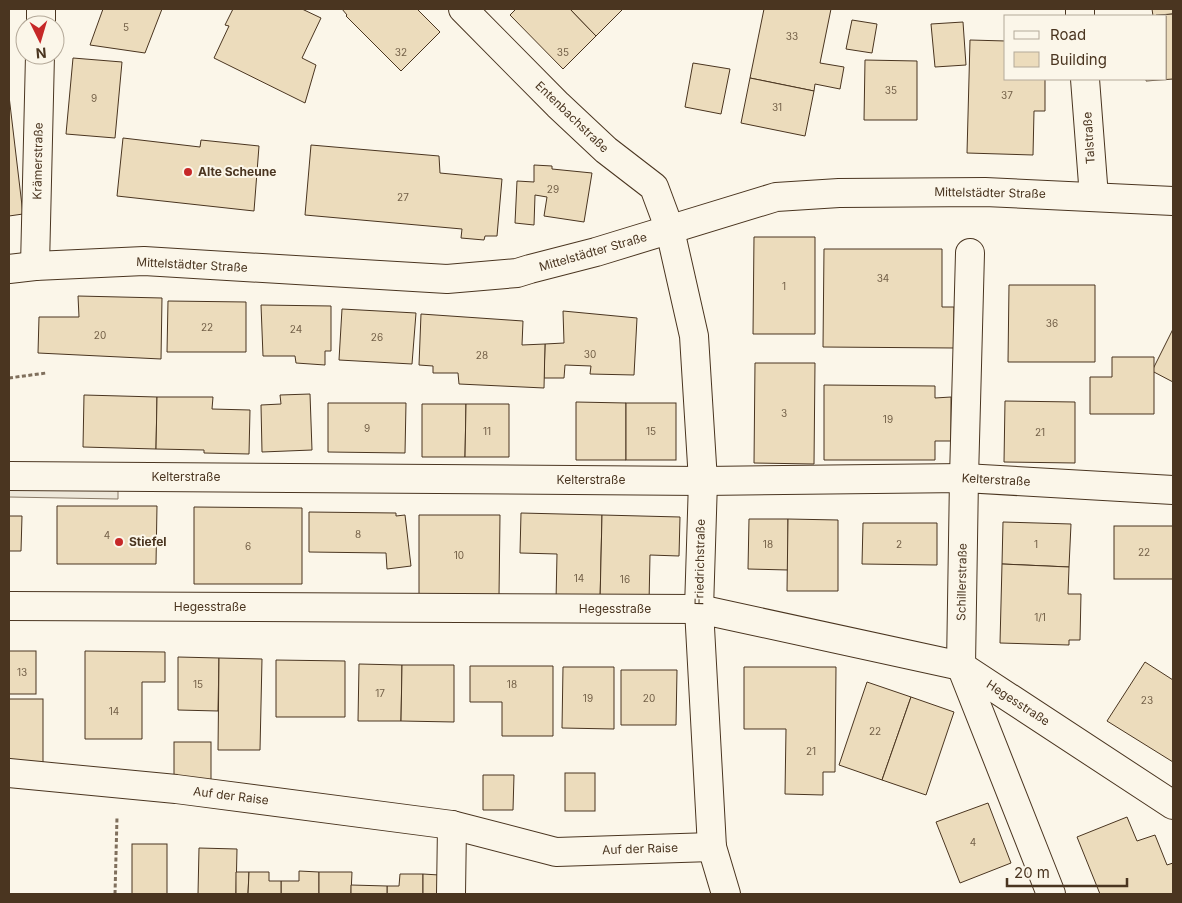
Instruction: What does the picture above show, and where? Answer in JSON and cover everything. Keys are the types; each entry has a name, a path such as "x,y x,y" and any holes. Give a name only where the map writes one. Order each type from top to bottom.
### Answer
{"street":[{"name":"Entenbachstraße","path":"462,9 606,150 654,187 670,230"},
{"name":"Krämerstraße","path":"22,268 39,65"},
{"name":"Talstraße","path":"1085,80 1094,197"},
{"name":"Mittelstädter Straße","path":"22,268 144,261 447,279 517,273 596,252 776,197 839,193 985,192 1173,201"},
{"name":"Friedrichstraße","path":"670,230 694,336 702,480 699,609 712,847 726,894"},
{"name":"Schillerstraße","path":"970,253 960,666 1051,894"},
{"name":"Kelterstraße","path":"9,476 702,480 964,478 1173,490"},
{"name":"Hegesstraße","path":"9,606 699,609 960,666 1173,805"},
{"name":"Auf der Raise","path":"9,773 176,789 452,825 556,852 712,847"},
{"path":"451,894 452,825"}],"path":[{"path":"9,378 46,373"},
{"path":"115,894 118,783"}],"shaded area":[{"path":"9,483 118,484 118,499 9,497"}],"building":[{"path":"103,9 162,9 145,53 90,45"},
{"path":"233,9 302,9 321,18 302,58 316,65 305,103 214,58 229,26 225,25"},
{"path":"342,9 417,9 440,32 401,71 346,16"},
{"path":"516,9 570,9 596,36 563,69 510,15"},
{"path":"570,9 623,9 596,36"},
{"path":"764,9 831,9 820,63 844,67 840,89 815,84 814,91 750,78"},
{"path":"1152,9 1173,9 1173,14 1153,15"},
{"path":"1173,14 1173,79 1167,79 1167,15 1156,15"},
{"path":"852,20 877,24 872,53 846,49"},
{"path":"963,22 966,65 935,67 931,24"},
{"path":"970,40 1004,41 1004,80 1045,80 1045,111 1034,111 1033,155 967,153"},
{"path":"73,58 122,62 115,138 66,134"},
{"path":"865,60 917,61 917,120 864,120"},
{"path":"693,63 730,69 721,114 685,107"},
{"path":"750,78 814,91 805,136 741,123"},
{"path":"9,96 23,214 9,216"},
{"name":"Alte Scheune","path":"123,138 200,147 201,140 259,146 254,211 117,196"},
{"path":"311,145 439,156 440,173 502,179 497,236 485,236 484,240 461,238 462,229 305,215"},
{"path":"534,165 552,166 552,169 592,173 584,222 544,216 547,197 535,195 534,225 515,223 517,181 534,182"},
{"path":"754,237 815,237 815,334 753,334"},
{"path":"824,249 942,249 942,307 954,307 954,348 823,347"},
{"path":"1009,285 1095,285 1095,362 1008,362"},
{"path":"78,296 162,298 161,359 38,353 39,317 79,317"},
{"path":"168,301 246,302 246,352 167,352"},
{"path":"261,305 331,306 331,351 325,351 325,365 296,363 295,356 263,356"},
{"path":"342,309 416,313 412,364 339,360"},
{"path":"563,311 637,318 634,375 590,374 591,366 565,365 564,378 544,378 545,344 564,343"},
{"path":"421,314 523,321 522,345 545,344 544,388 459,384 458,373 433,373 433,366 419,365"},
{"path":"1173,329 1173,382 1152,371"},
{"path":"1112,357 1154,357 1154,414 1090,414 1090,377 1112,377"},
{"path":"755,363 815,363 814,464 754,463"},
{"path":"824,385 935,386 935,398 951,397 951,441 935,441 935,460 824,460"},
{"path":"310,394 312,450 262,452 261,405 281,404 280,395"},
{"path":"84,395 157,397 156,449 83,447"},
{"path":"157,397 213,397 212,409 250,410 249,454 204,453 204,450 156,449"},
{"path":"1005,401 1075,402 1075,463 1004,462"},
{"path":"576,402 626,403 626,460 576,460"},
{"path":"328,403 406,403 405,453 328,452"},
{"path":"626,403 676,403 676,460 626,460"},
{"path":"422,404 466,404 465,457 422,457"},
{"path":"466,404 509,404 509,457 465,457"},
{"path":"57,506 157,506 156,564 57,564"},
{"path":"194,507 302,508 302,584 194,584"},
{"path":"309,512 396,513 396,516 405,515 411,566 387,569 386,553 309,552"},
{"path":"521,513 602,515 600,602 556,601 557,554 520,553"},
{"path":"419,515 500,515 499,596 419,595"},
{"path":"602,515 680,517 679,556 650,555 649,603 600,602"},
{"path":"9,516 22,516 21,551 9,551"},
{"path":"749,519 788,519 788,570 748,569"},
{"path":"788,519 838,520 838,591 787,591"},
{"path":"1003,522 1071,524 1069,567 1002,564"},
{"path":"863,523 937,523 937,565 862,564"},
{"path":"1114,526 1173,526 1173,579 1114,579"},
{"path":"1002,564 1069,567 1068,594 1081,594 1080,640 1069,640 1069,645 1000,643"},
{"path":"9,651 36,651 36,694 9,694"},
{"path":"85,651 165,652 165,682 142,682 142,739 85,739"},
{"path":"178,657 219,658 218,711 178,710"},
{"path":"219,658 262,659 260,750 218,750"},
{"path":"276,660 345,661 345,717 276,717"},
{"path":"1145,662 1173,680 1173,762 1107,721"},
{"path":"359,664 402,665 401,721 358,721"},
{"path":"402,665 454,665 454,722 401,721"},
{"path":"470,666 553,666 553,736 502,736 502,702 470,702"},
{"path":"563,667 614,667 614,729 562,728"},
{"path":"744,667 836,667 835,772 823,772 823,795 785,794 786,729 744,729"},
{"path":"621,670 677,670 676,725 621,725"},
{"path":"867,682 911,697 882,780 839,765"},
{"path":"911,697 954,712 926,795 882,780"},
{"path":"9,699 43,699 43,764 9,764"},
{"path":"174,742 211,742 211,786 174,786"},
{"path":"565,773 595,773 595,811 565,811"},
{"path":"483,775 514,775 513,810 483,810"},
{"path":"988,803 1011,863 960,883 936,822"},
{"path":"1127,817 1137,841 1155,835 1167,865 1173,863 1173,894 1100,894 1077,837"},
{"path":"132,844 167,844 167,894 132,894"},
{"path":"199,848 237,849 236,894 198,894"},
{"path":"299,871 319,872 319,894 281,894 281,881 299,881"},
{"path":"236,872 249,872 248,894 236,894"},
{"path":"249,872 269,872 269,881 281,881 281,894 248,894"},
{"path":"319,872 352,872 351,894 319,894"},
{"path":"400,874 423,874 423,894 387,894 387,886 399,886"},
{"path":"423,874 439,875 439,894 423,894"},
{"path":"351,885 387,886 387,894 351,894"}],"place":[{"name":"Alte Scheune","path":"188,172"},
{"name":"Stiefel","path":"119,542"}]}
